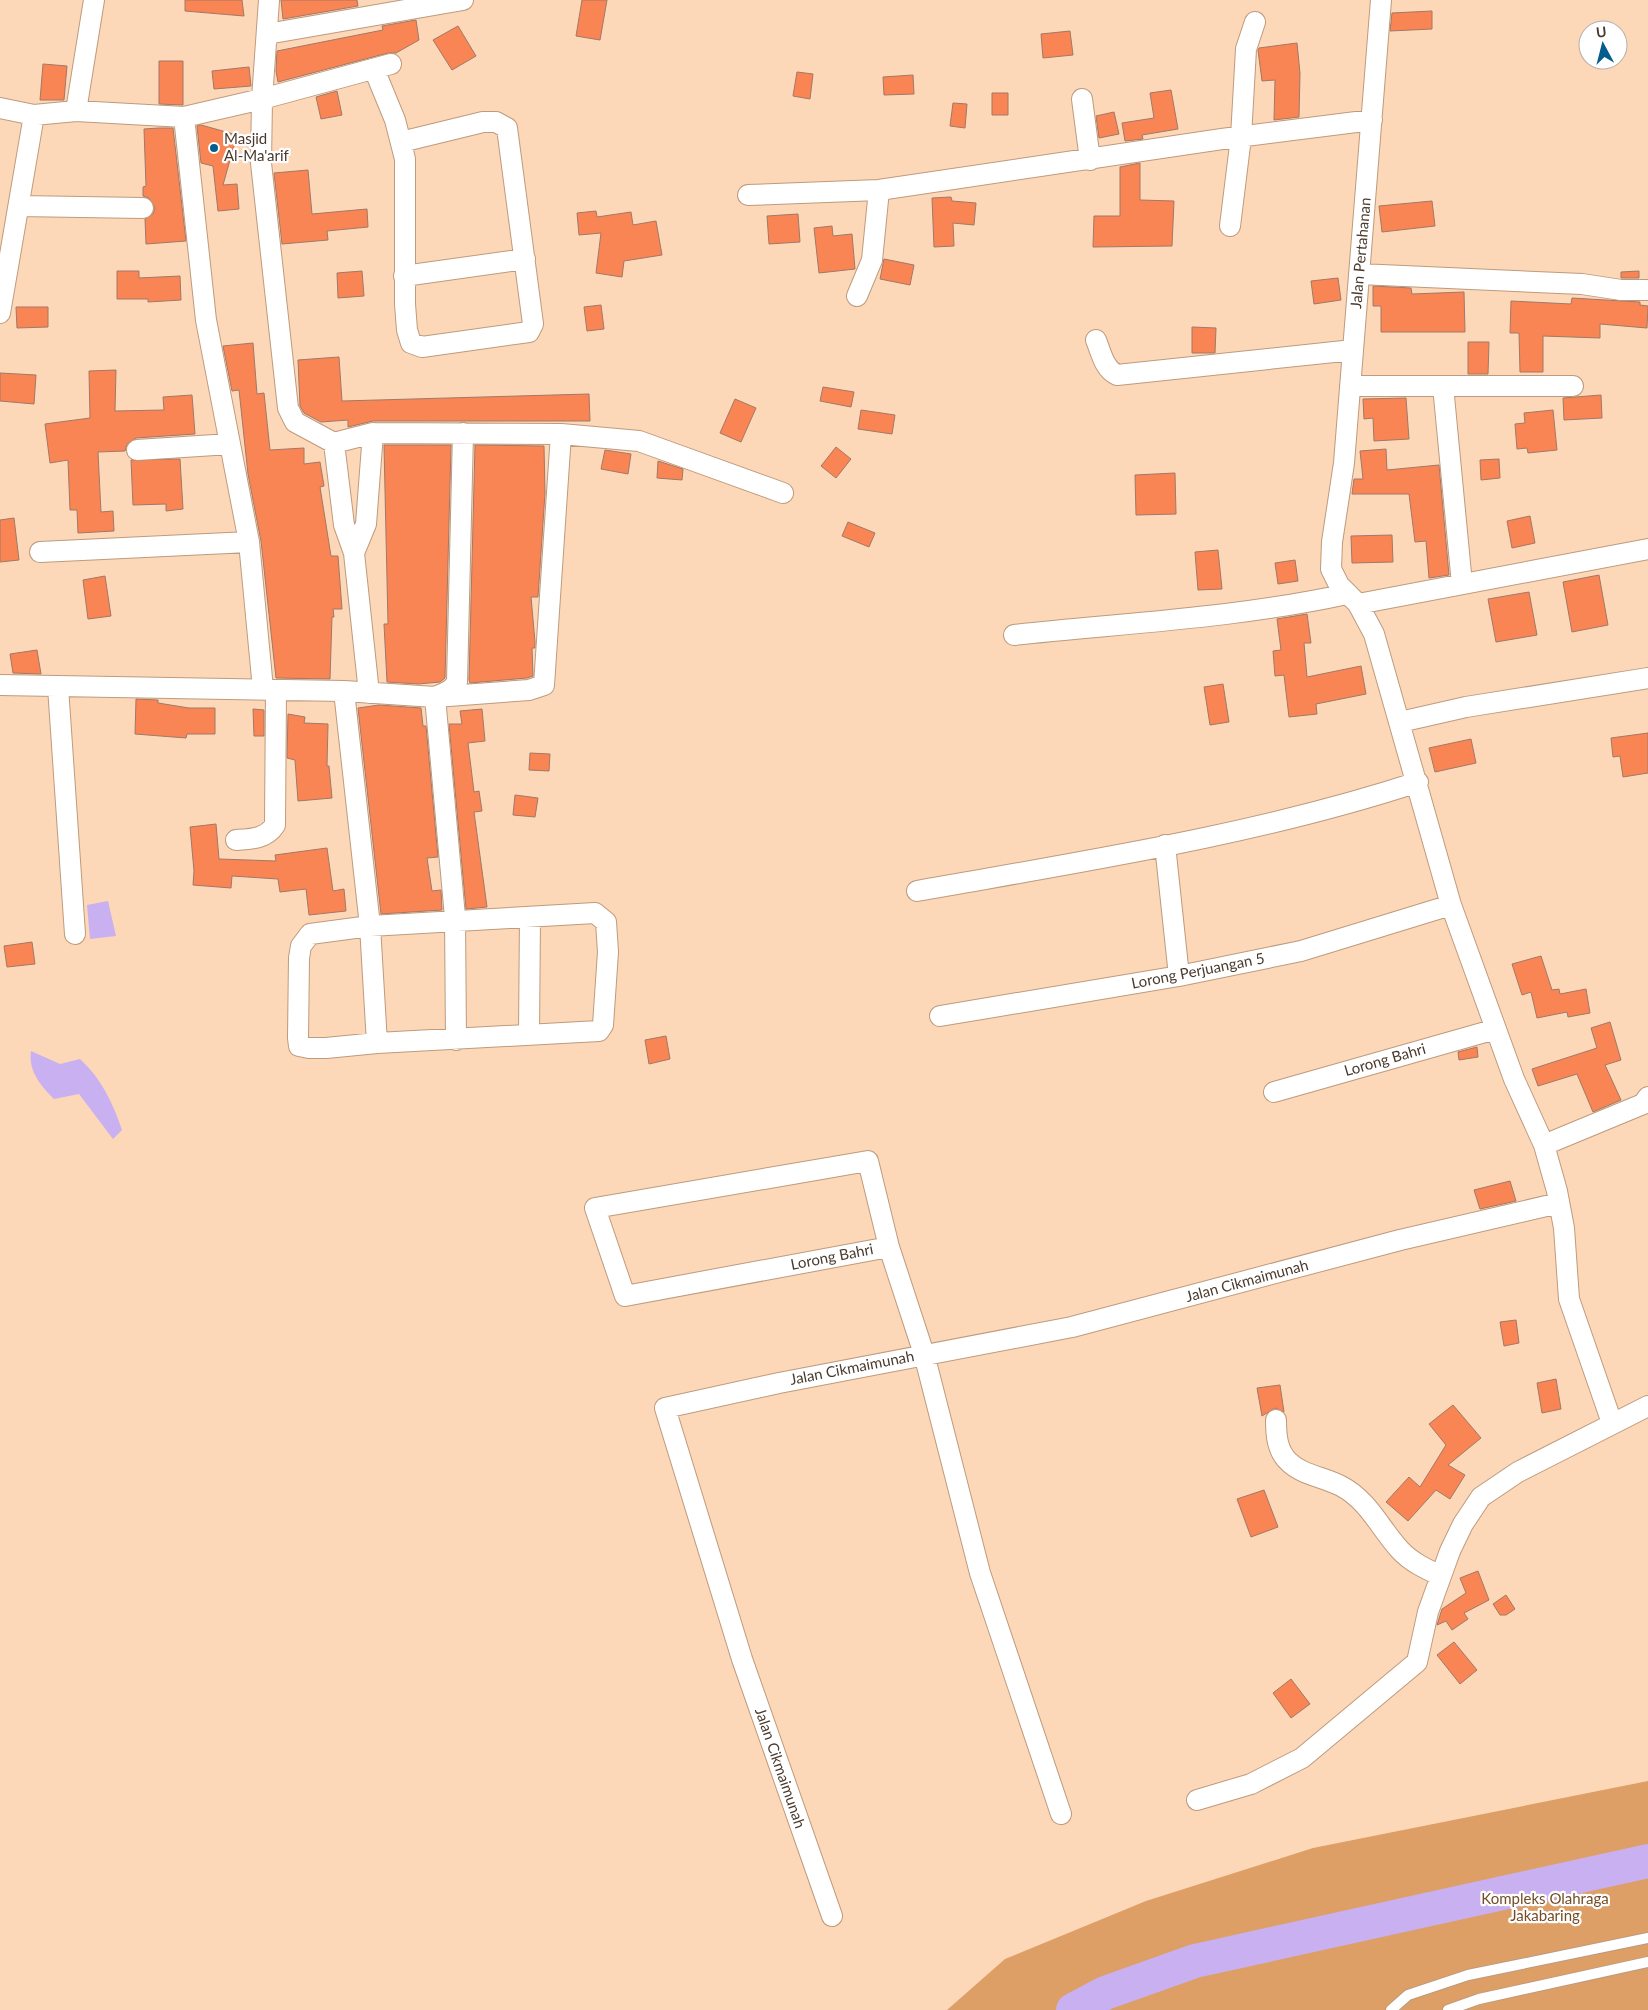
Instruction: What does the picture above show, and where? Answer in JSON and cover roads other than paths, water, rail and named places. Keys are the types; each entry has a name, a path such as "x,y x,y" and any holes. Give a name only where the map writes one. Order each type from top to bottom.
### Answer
{"street":[{"path":"76,112 94,0"},
{"path":"269,0 262,100 261,162 290,415 300,427 334,443 373,433 561,434 639,441 783,493"},
{"path":"267,34 463,0"},
{"name":"Jalan Pertahanan","path":"1381,0 1344,463 1332,542 1331,569 1334,577 1352,599 1374,634 1418,782 1451,905 1514,1079 1544,1144 1564,1228 1569,1299 1612,1423"},
{"path":"1230,226 1241,137 1246,49 1255,22"},
{"path":"0,108 34,115 76,112 184,117 262,100 382,67 405,159 404,276 409,339 416,346 452,344 529,332 533,324 510,137 503,124 483,122 401,142"},
{"path":"1082,99 1090,160"},
{"path":"0,313 34,115"},
{"path":"184,117 206,320 250,542 270,690 275,825 270,832 258,838 236,840"},
{"path":"748,195 879,190 1241,137 1372,120"},
{"path":"857,296 872,260 879,190"},
{"path":"19,206 143,208"},
{"path":"404,276 525,258"},
{"path":"1359,274 1582,284 1622,290 1648,290"},
{"path":"1096,340 1110,372 1117,375 1353,350"},
{"path":"1350,386 1572,386"},
{"path":"1443,386 1462,584"},
{"path":"354,553 366,524 373,433"},
{"path":"435,697 453,688 457,682 463,433"},
{"path":"0,685 344,691 435,697 529,690 544,685 561,434"},
{"path":"334,443 344,525 354,553 369,693"},
{"path":"138,450 230,444"},
{"path":"40,552 250,542"},
{"path":"1014,635 1352,599 1462,584 1648,552"},
{"path":"1400,722 1466,707 1648,678"},
{"path":"58,687 75,934"},
{"path":"344,691 370,926 377,1043"},
{"path":"435,697 455,922 456,1040"},
{"path":"917,892 1277,823 1358,802 1418,782"},
{"path":"1165,845 1179,976"},
{"name":"Lorong Perjuangan 5","path":"940,1016 1179,976 1301,950 1451,905"},
{"path":"595,913 606,922 608,952 602,1025 599,1031 588,1033 529,1034 309,1048 300,1046 298,1038 299,958 303,941 310,934 318,932 370,926 595,913"},
{"path":"529,1034 530,917"},
{"name":"Lorong Bahri","path":"1274,1092 1496,1029"},
{"path":"1544,1144 1643,1104 1648,1098"},
{"name":"Lorong Bahri","path":"868,1161 889,1247 625,1296 595,1208 868,1161"},
{"name":"Jalan Cikmaimunah","path":"832,1916 742,1660 665,1408 924,1354 1072,1327 1400,1240 1559,1203"},
{"path":"889,1247 924,1354 980,1573 1061,1814"},
{"path":"1197,1800 1251,1784 1302,1758 1417,1662 1428,1612 1450,1551 1463,1524 1481,1497 1518,1472 1648,1406"},
{"path":"1276,1420 1276,1440 1287,1461 1298,1470 1342,1486 1367,1506 1400,1550 1419,1566 1442,1576"}],"lane":[{"path":"1391,2010 1408,1996 1468,1975 1648,1938"},
{"path":"1448,2010 1479,1999 1648,1962"}],"waterway":[{"path":"1073,2010 1105,1993 1195,1961 1648,1861"}],"place":[{"name":"Masjid Al-Ma'arif","path":"214,148"}],"park label":[{"name":"Kompleks Olahraga Jakabaring","path":"1545,1908"}]}
